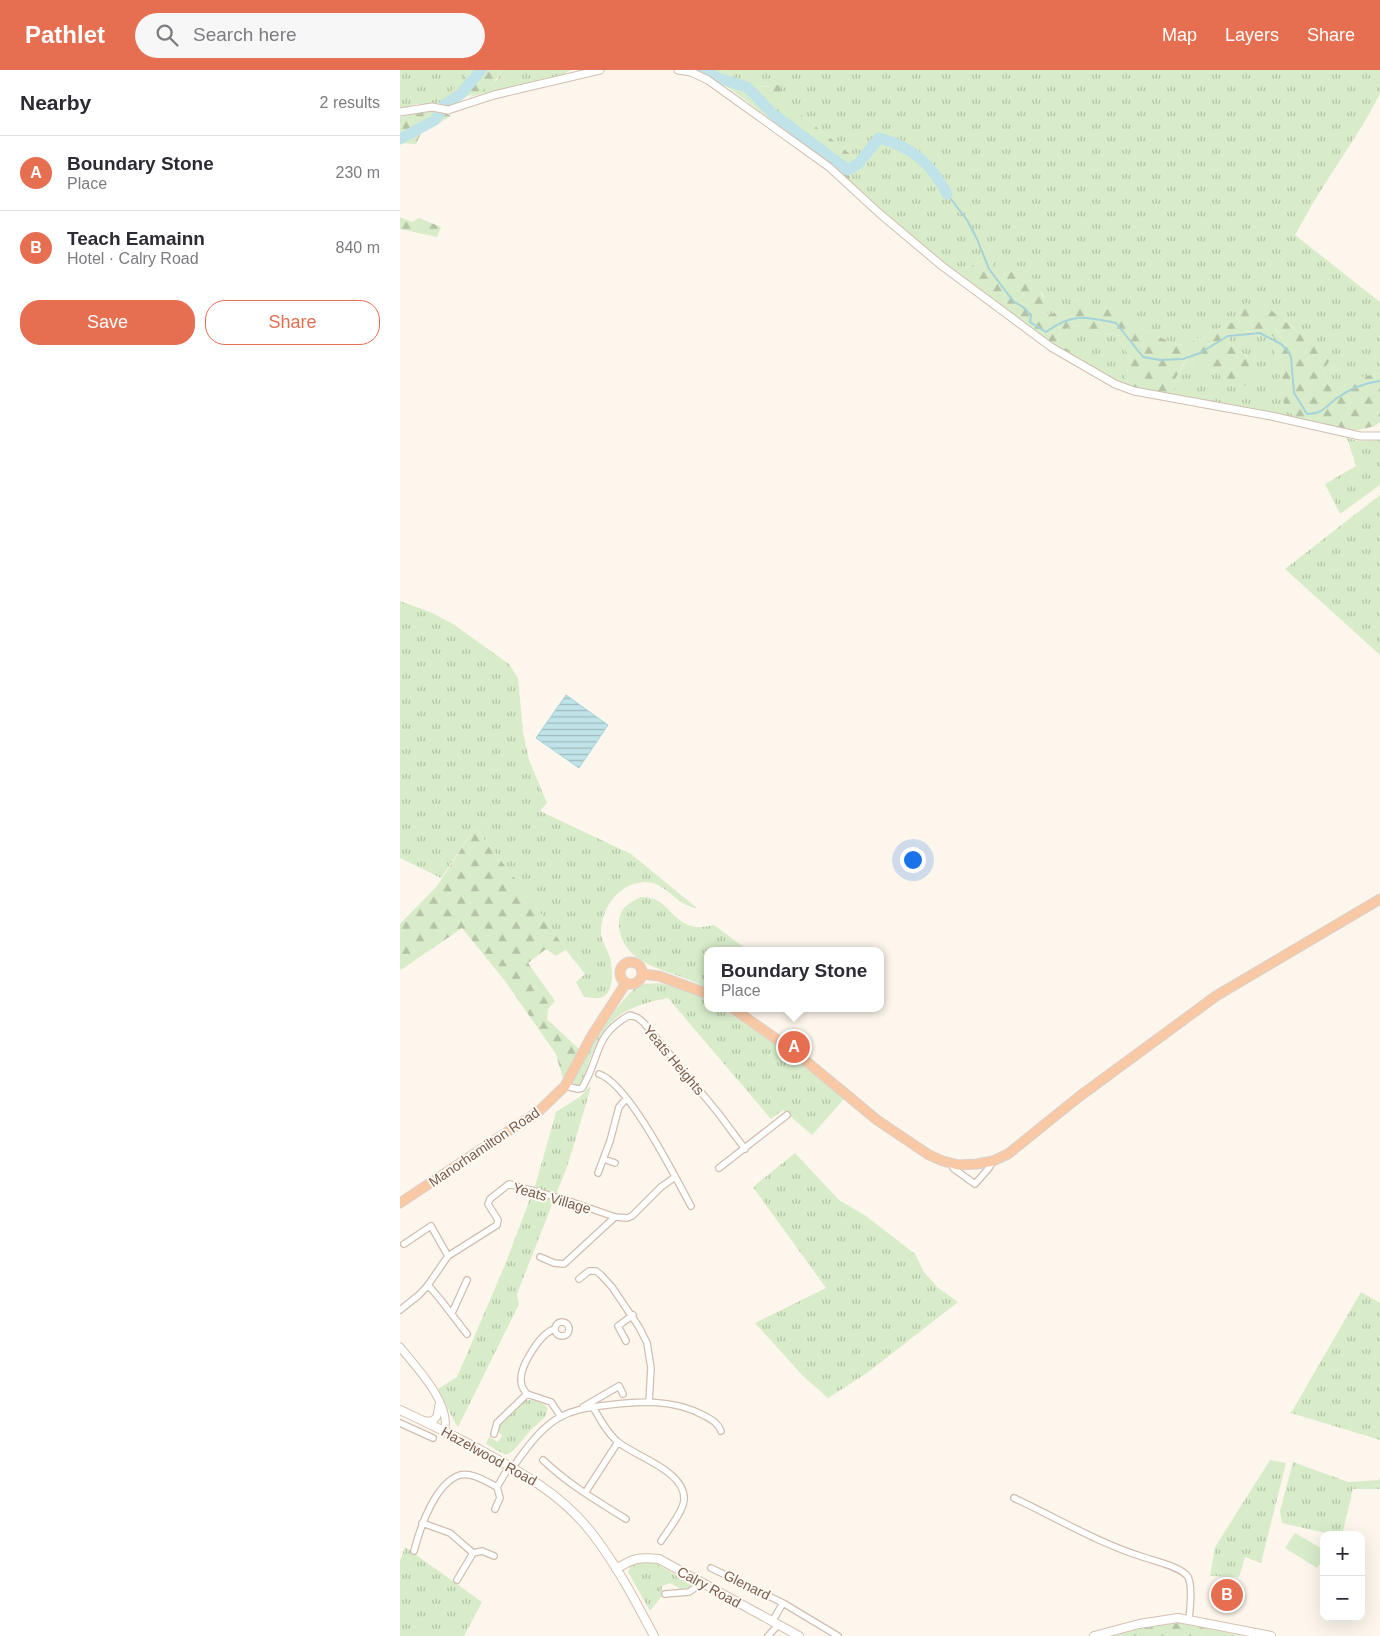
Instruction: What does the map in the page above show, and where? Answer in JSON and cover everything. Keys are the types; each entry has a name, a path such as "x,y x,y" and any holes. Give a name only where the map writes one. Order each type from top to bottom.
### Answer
{"highway":[{"path":"738,1012 808,1062 877,1120 929,1155 950,1163 977,1164 993,1161 1008,1154 1080,1096 1216,996 1380,898"},
{"path":"626,963 637,964 641,968 642,974 640,981 637,983 626,983 621,978 620,972 626,963"},
{"path":"642,974 659,976 704,993"},
{"name":"Manorhamilton Road","path":"400,1203 539,1111 565,1086 591,1037 626,983"}],"main road":[{"name":"Hazelwood Road","path":"400,1410 511,1466 533,1480 570,1511 590,1531 616,1569 654,1636"},
{"name":"Calry Road","path":"616,1569 629,1561 642,1557 658,1559 799,1636"},
{"path":"1094,1636 1139,1624 1178,1618 1271,1636"}],"street":[{"path":"400,112 432,107 448,110 455,106 494,95 600,70"},
{"path":"678,70 691,72 708,80 740,102 829,166 879,213 993,305 1051,347 1115,384 1134,391 1271,416 1360,436 1380,436"},
{"name":"Yeats Heights","path":"565,1086 578,1090 582,1088 587,1081 597,1052 608,1030 620,1020 633,1015 644,1023 719,1114 745,1149"},
{"path":"599,1074 606,1076 626,1099 654,1139 691,1206"},
{"path":"598,1173 619,1107 626,1099"},
{"path":"719,1168 787,1115"},
{"path":"604,1159 615,1163"},
{"path":"950,1163 954,1169 975,1184 993,1161"},
{"name":"Yeats Village","path":"400,1310 428,1286 448,1256 497,1225 498,1220 488,1204 490,1199 509,1184 563,1199 615,1217 627,1218 632,1216 661,1187 675,1177"},
{"name":"Yeats Village","path":"540,1257 554,1263 564,1264 615,1217"},
{"path":"404,1244 431,1226 448,1256"},
{"path":"579,1278 589,1271 596,1271 632,1316 646,1343 652,1368 649,1402"},
{"path":"452,1313 467,1280"},
{"path":"428,1286 468,1334"},
{"path":"626,1341 618,1326 632,1316"},
{"path":"555,1329 548,1330 540,1338 521,1374 522,1388 526,1394 551,1402 561,1417"},
{"path":"400,1347 424,1377 439,1400 446,1419 444,1431"},
{"path":"497,1487 511,1466 537,1435 561,1417 618,1386 623,1394"},
{"path":"494,1434 497,1422 526,1394"},
{"path":"424,1421 433,1420 437,1416 439,1400"},
{"path":"580,1408 624,1402 677,1405 698,1412 719,1425 721,1431"},
{"path":"593,1407 603,1426 618,1442 674,1477 683,1490 684,1502 661,1541"},
{"path":"400,1422 433,1438"},
{"path":"585,1493 618,1442"},
{"path":"543,1460 563,1478 626,1519"},
{"path":"414,1550 422,1524 432,1504 447,1484 461,1475 477,1477 497,1487 500,1498 495,1509"},
{"path":"1014,1498 1113,1546 1171,1566 1186,1574 1189,1578 1190,1587 1190,1619"},
{"path":"422,1524 450,1533 473,1553"},
{"path":"457,1580 473,1553 482,1551 494,1556"},
{"name":"Glenard","path":"712,1568 783,1603 838,1636"},
{"path":"665,1594 689,1592 702,1583"},
{"name":"Glenard","path":"768,1636 783,1603"}],"green space":[{"path":"400,70 469,70 445,101 433,104 416,104 400,109"},
{"path":"469,70 503,70 492,84 478,92 462,98 445,101"},
{"path":"503,70 571,70 564,74 469,97 497,80"},
{"path":"696,70 721,70 754,86 771,87 780,84 783,100 855,158 849,181 821,156 734,92 715,79"},
{"path":"721,70 1380,70 1380,94 1295,235 1380,302 1380,373 1358,378 1340,388 1330,386 1301,334 1284,320 1233,322 1184,345 1173,343 1126,322 1115,312 1075,299 1052,314 1045,313 1043,295 1026,271 1017,266 1003,275 1001,280 988,256 974,265 956,272 913,238 849,181 855,158 783,100 771,87 754,86"},
{"path":"431,111 451,116 421,133 416,144 400,143 400,117"},
{"path":"400,217 412,222 419,218 441,227 437,237 400,229"},
{"path":"988,256 1001,279 1015,261 1018,266 1031,275 1040,290 1046,313 1052,314 1075,299 1116,312 1126,322 1173,343 1184,345 1233,322 1246,303 1271,310 1322,348 1330,360 1322,372 1330,386 1340,388 1358,378 1380,373 1380,422 1375,426 1354,431 1312,425 1293,416 1280,397 1277,385 1283,368 1281,361 1273,350 1274,337 1257,331 1240,332 1228,337 1230,345 1246,356 1251,363 1251,382 1244,386 1226,386 1218,372 1194,364 1190,353 1175,379 1174,395 1134,388 1123,384 1131,361 1125,348 1114,334 1090,332 1082,326 1071,325 1059,336 1058,344 1114,376 1116,381 1051,343 956,272 974,265"},
{"path":"1071,325 1082,326 1090,332 1114,334 1125,348 1131,361 1123,384 1058,344 1059,336"},
{"path":"1263,331 1274,337 1273,350 1281,361 1283,368 1277,385 1293,416 1306,423 1174,395 1175,379 1191,353 1194,364 1218,372 1247,356 1230,345 1228,336 1239,332"},
{"path":"1347,438 1358,441 1380,440 1380,485 1340,514 1325,484 1356,466"},
{"path":"1380,495 1380,655 1285,569"},
{"path":"400,601 430,612 453,624 509,664 518,678 523,732 529,760 547,803 540,811 631,854 697,908 683,903 659,885 652,883 635,884 619,892 608,906 602,924 601,936 610,958 612,969 612,981 608,992 604,996 597,998 584,997 576,982 585,974 528,895 475,828 441,878 400,858"},
{"path":"475,828 528,895 566,950 556,956 546,949 528,963 555,1001 548,1009 547,1019 580,1050 563,1079 556,1054 505,981 462,928 401,970 400,968 400,924 437,886"},
{"path":"641,897 650,898 663,904 684,923 694,927 714,925 743,947 704,947 704,987 654,967 630,951 622,940 619,925 620,915 632,902"},
{"path":"657,983 675,986 704,997 704,1012 727,1012 781,1048 844,1099 812,1135 783,1110 771,1119 668,998 631,1009 613,1021 598,1041 579,1086 575,1085 572,1080 603,1028 623,1000 633,990 645,984"},
{"path":"591,1087 568,1164 517,1294 519,1304 458,1427 438,1389 457,1377 505,1265 536,1183 556,1112 581,1096"},
{"path":"795,1153 839,1200 866,1216 915,1254 924,1272 937,1287 958,1302 867,1373 828,1398 803,1376 755,1323 826,1288 753,1187"},
{"path":"1361,1292 1380,1303 1380,1440 1291,1413"},
{"path":"525,1400 537,1401 548,1408 545,1417 513,1451 506,1455 486,1444 489,1437 498,1442 502,1436 497,1430 499,1424"},
{"path":"1270,1460 1286,1463 1261,1563 1245,1557 1239,1577 1210,1576 1215,1547"},
{"path":"1293,1462 1348,1482 1379,1480 1380,1477 1380,1489 1353,1489 1343,1531 1320,1532 1282,1523 1280,1511"},
{"path":"1295,1533 1320,1548 1320,1564 1317,1568 1285,1548"},
{"path":"405,1547 482,1602 464,1636 400,1636 400,1561"},
{"path":"643,1562 655,1563 691,1584 691,1587 681,1589 670,1583 662,1586 661,1597 650,1611 628,1572 630,1566"},
{"path":"1178,1623 1204,1628 1201,1636 1113,1636 1139,1629"},
{"path":"1204,1628 1242,1636 1201,1636"}],"water":[{"path":"566,695 608,725 579,768 536,738"}],"waterway":[{"path":"400,139 435,120 445,104 461,94 481,70"},
{"path":"703,70 718,78 747,87 773,114 848,170 859,163 879,138 901,146 920,158 935,174 947,194"},
{"path":"947,194 967,220 989,269 1013,301 1031,315 1030,322 1046,332 1064,321 1072,319 1088,318 1116,323 1143,357 1160,360 1183,359 1200,353 1228,336 1260,333 1281,344 1288,351 1291,357 1294,393 1307,414 1320,411 1352,389 1380,381"}],"place":[{"name":"Boundary Stone","path":"794,1047"},
{"name":"Teach Eamainn","path":"1227,1595"}]}
